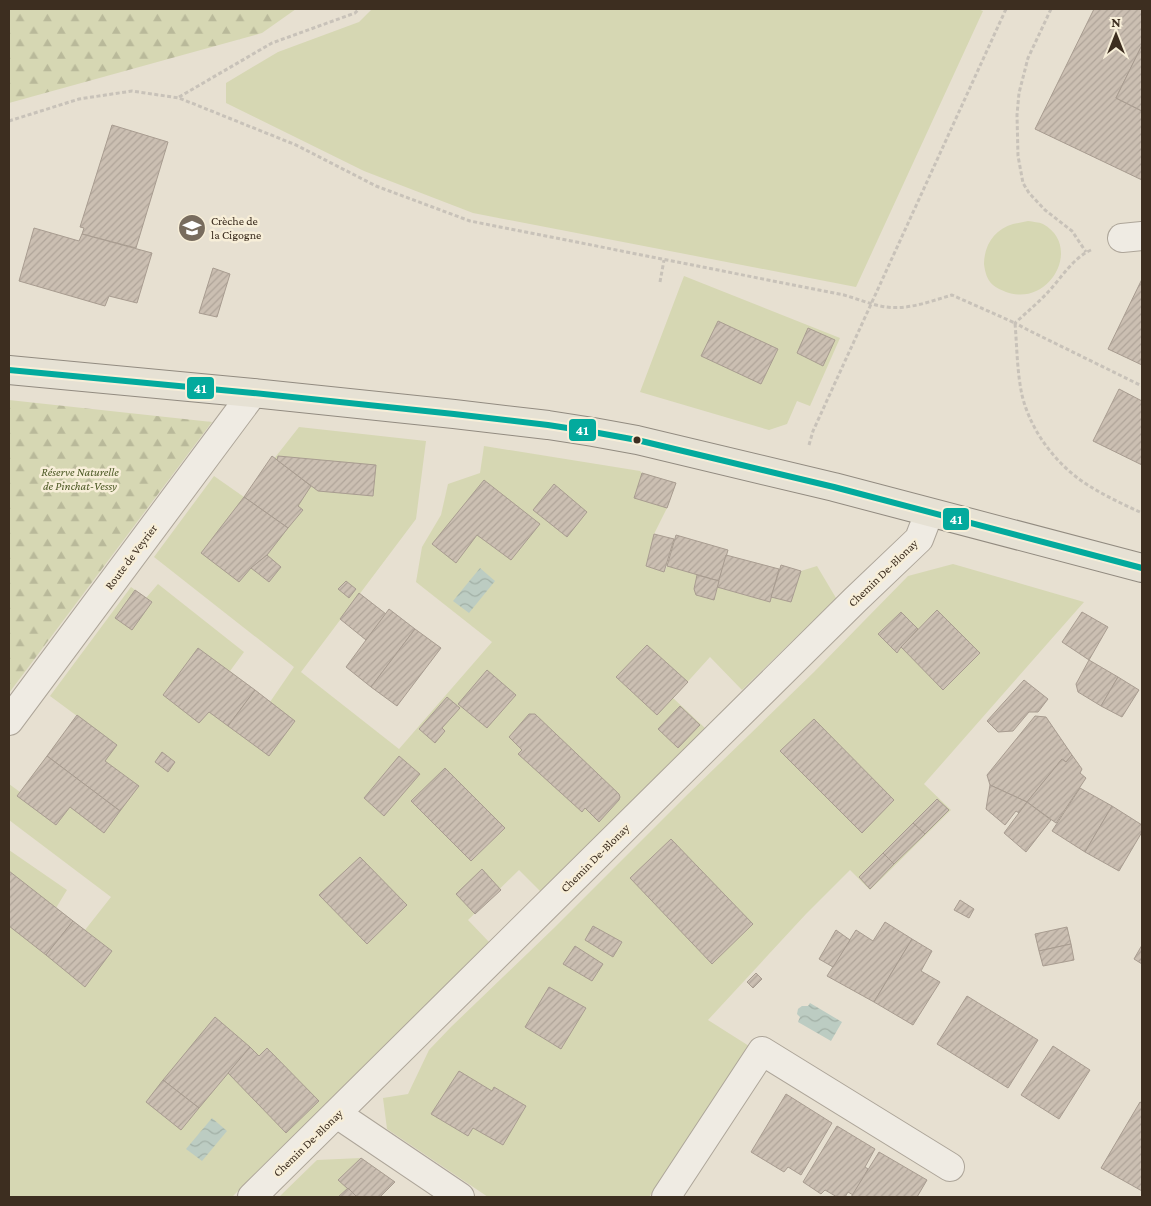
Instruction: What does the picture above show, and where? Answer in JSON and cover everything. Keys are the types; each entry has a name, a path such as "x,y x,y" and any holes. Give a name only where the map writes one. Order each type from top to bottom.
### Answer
{"main road":[{"path":"9,370 463,415 548,425 638,440 834,487 1142,568"}],"street":[{"name":"Route de Veyrier","path":"9,721 253,393"},
{"name":"Chemin De-Blonay","path":"252,1197 338,1114 855,600 919,539 929,513"},
{"path":"666,1197 762,1051 950,1167"},
{"path":"338,1114 460,1197"}],"path":[{"path":"179,98 272,43 355,13 359,9"},
{"path":"809,445 813,432 1006,9"},
{"path":"1051,9 1028,58 1019,93 1017,115 1018,156 1023,182 1029,193 1045,210 1072,231 1086,252"},
{"path":"9,121 79,99 132,91 179,98 296,145 376,186 470,221 844,295 887,307 919,305 952,295 1015,323 1142,386"},
{"path":"1015,323 1086,252 1132,237"},
{"path":"660,282 664,260"},
{"path":"1015,323 1023,396 1032,423 1048,448 1071,473 1090,487 1142,513"}],"green space":[{"path":"9,9 296,9 262,33 9,103"},
{"path":"372,9 978,9 983,11 856,287 473,213 364,171 226,103 226,83 278,52 359,22"},
{"path":"1028,221 1043,224 1055,234 1060,246 1060,259 1056,272 1048,283 1036,291 1022,295 1006,292 994,286 988,278 984,264 986,250 988,244 1001,230 1013,224"},
{"path":"684,276 840,338 810,406 797,401 787,424 769,430 640,392"},
{"name":"Réserve Naturelle de Pinchat-Vessy","path":"9,400 212,422 9,693"},
{"path":"299,427 426,441 416,519 301,672 399,749 492,642 416,582 422,547 441,515 448,484 480,473 484,446 640,471 676,483 667,508 654,534 646,566 664,572 667,566 719,581 717,587 770,602 771,597 791,602 801,571 817,566 836,598 742,690 710,657 673,698 705,728 660,776 541,892 519,870 468,920 489,942 232,1197 9,1197 9,850 67,890 56,908 85,930 111,897 9,820 9,784 20,792 77,716 50,696 131,587 146,598 158,584 244,652 230,671 270,702 294,667 154,557 214,476 244,497"},
{"path":"953,564 1084,602 924,784 951,810 870,890 850,870 806,914 708,1020 749,1046 649,1197 488,1197 387,1129 383,1098 408,1094 429,1050 451,1027 814,672 908,576"},
{"path":"361,1158 395,1182 380,1197 357,1197 348,1188 338,1197 279,1197 317,1160"}],"water":[{"path":"480,568 495,581 469,613 453,601"},
{"path":"810,1003 842,1022 831,1041 798,1022 800,1017 797,1014 798,1009 802,1006 808,1006"},
{"path":"212,1118 227,1131 202,1161 186,1149"}],"building":[{"path":"1094,9 1142,9 1142,45 1116,98 1142,111 1142,180 1035,129"},
{"path":"1142,45 1142,111 1116,98"},
{"path":"112,125 168,142 136,248 82,234 84,228 80,227"},
{"path":"34,228 79,241 82,234 152,253 137,303 109,296 105,306 19,281"},
{"path":"213,268 230,274 217,317 199,313"},
{"path":"1142,279 1142,365 1108,349"},
{"path":"718,321 778,349 761,384 701,356"},
{"path":"808,328 835,340 823,366 797,353"},
{"path":"1119,389 1142,401 1142,465 1093,441"},
{"path":"272,456 311,486 298,506 303,510 288,528 244,497"},
{"path":"278,456 376,465 373,496 318,491 277,460"},
{"path":"642,473 676,483 667,508 634,498"},
{"path":"484,480 540,524 511,560 477,535 456,563 432,544"},
{"path":"554,484 587,512 567,537 533,510"},
{"path":"244,497 288,528 267,555 251,568 239,582 201,553"},
{"path":"654,534 674,539 664,572 646,566"},
{"path":"676,535 728,550 719,581 667,566"},
{"path":"267,555 281,567 269,582 251,568"},
{"path":"726,555 779,569 770,602 717,587"},
{"path":"781,565 801,571 791,602 771,597"},
{"path":"697,575 719,581 714,600 696,595 694,589"},
{"path":"346,581 356,589 349,598 338,589"},
{"path":"135,590 152,602 132,630 115,618"},
{"path":"359,593 386,614 366,640 340,619"},
{"path":"389,609 415,629 371,687 346,667"},
{"path":"937,610 980,653 943,690 901,647"},
{"path":"901,612 918,629 897,653 878,634"},
{"path":"1082,612 1108,627 1089,660 1062,642"},
{"path":"415,629 441,648 397,706 371,687"},
{"path":"647,645 688,682 657,715 616,677"},
{"path":"198,648 255,690 228,726 209,712 199,723 163,695"},
{"path":"1089,660 1118,677 1101,706 1078,692 1076,684"},
{"path":"487,670 516,695 487,728 458,704"},
{"path":"1118,677 1139,690 1122,717 1101,706"},
{"path":"1024,680 1048,699 1038,712 1029,712 1013,731 998,732 987,721"},
{"path":"255,690 295,721 269,756 228,726"},
{"path":"447,697 460,708 442,728 445,731 435,743 419,729"},
{"path":"680,706 700,725 678,748 658,729"},
{"path":"529,714 535,714 619,794 619,800 599,822 585,808 582,812 518,754 522,750 509,737"},
{"path":"77,715 117,745 105,761 139,786 120,811 47,756"},
{"path":"1035,716 1046,717 1072,755 1066,762 1062,759 1027,802 990,785 987,775"},
{"path":"814,719 894,800 862,833 780,751"},
{"path":"162,752 175,762 168,772 155,762"},
{"path":"1072,755 1082,769 1080,773 1086,778 1056,823 1027,802 1062,759 1066,762"},
{"path":"47,756 120,811 104,833 70,807 56,825 17,796"},
{"path":"399,756 420,774 384,816 364,798"},
{"path":"445,768 505,828 471,861 411,801"},
{"path":"990,785 1027,802 1019,813 1016,811 1005,825 986,809"},
{"path":"1080,788 1112,806 1085,852 1052,831"},
{"path":"937,799 949,810 925,834 913,823"},
{"path":"1027,802 1051,820 1026,852 1004,833"},
{"path":"1112,806 1142,825 1142,832 1119,871 1085,852"},
{"path":"913,823 925,834 894,864 883,853"},
{"path":"671,839 753,924 712,964 630,878"},
{"path":"883,853 894,864 870,889 859,877"},
{"path":"360,857 407,905 367,944 319,895"},
{"path":"482,869 501,890 475,914 456,894"},
{"path":"9,871 73,921 46,955 9,926"},
{"path":"960,900 974,909 969,918 954,910"},
{"path":"73,921 112,951 85,987 46,955"},
{"path":"885,922 912,939 874,1002 827,976 856,930 873,941"},
{"path":"593,926 622,942 613,957 585,940"},
{"path":"1067,927 1071,944 1039,951 1035,934"},
{"path":"836,930 850,940 833,967 819,959"},
{"path":"912,939 932,951 921,971 940,982 913,1025 874,1002"},
{"path":"1071,944 1074,960 1043,966 1039,951"},
{"path":"1142,945 1142,964 1134,959"},
{"path":"575,946 603,964 592,981 563,964"},
{"path":"756,973 762,979 753,988 747,982"},
{"path":"549,987 586,1008 561,1049 525,1027"},
{"path":"967,996 1038,1040 1008,1088 937,1044"},
{"path":"215,1017 250,1047 199,1108 163,1080"},
{"path":"1053,1046 1090,1070 1059,1119 1021,1095"},
{"path":"250,1047 259,1056 267,1048 319,1101 286,1133 228,1073"},
{"path":"459,1071 492,1091 494,1087 526,1106 503,1145 473,1128 468,1136 431,1114"},
{"path":"163,1080 199,1108 181,1130 146,1102"},
{"path":"786,1094 832,1123 801,1175 788,1167 784,1172 751,1152"},
{"path":"1140,1102 1142,1103 1142,1191 1101,1168"},
{"path":"837,1126 875,1149 865,1167 868,1169 853,1195 848,1192 845,1197 837,1197 825,1190 821,1194 803,1182"},
{"path":"879,1152 927,1180 917,1197 851,1197"},
{"path":"361,1158 395,1182 380,1197 357,1197 338,1180"},
{"path":"348,1188 357,1197 338,1197"}],"transit line":[{"name":"41","path":"9,370 454,414 593,432 637,440 834,487 1142,568"}],"place":[{"name":"Crèche de la Cigogne","path":"192,228"}]}
